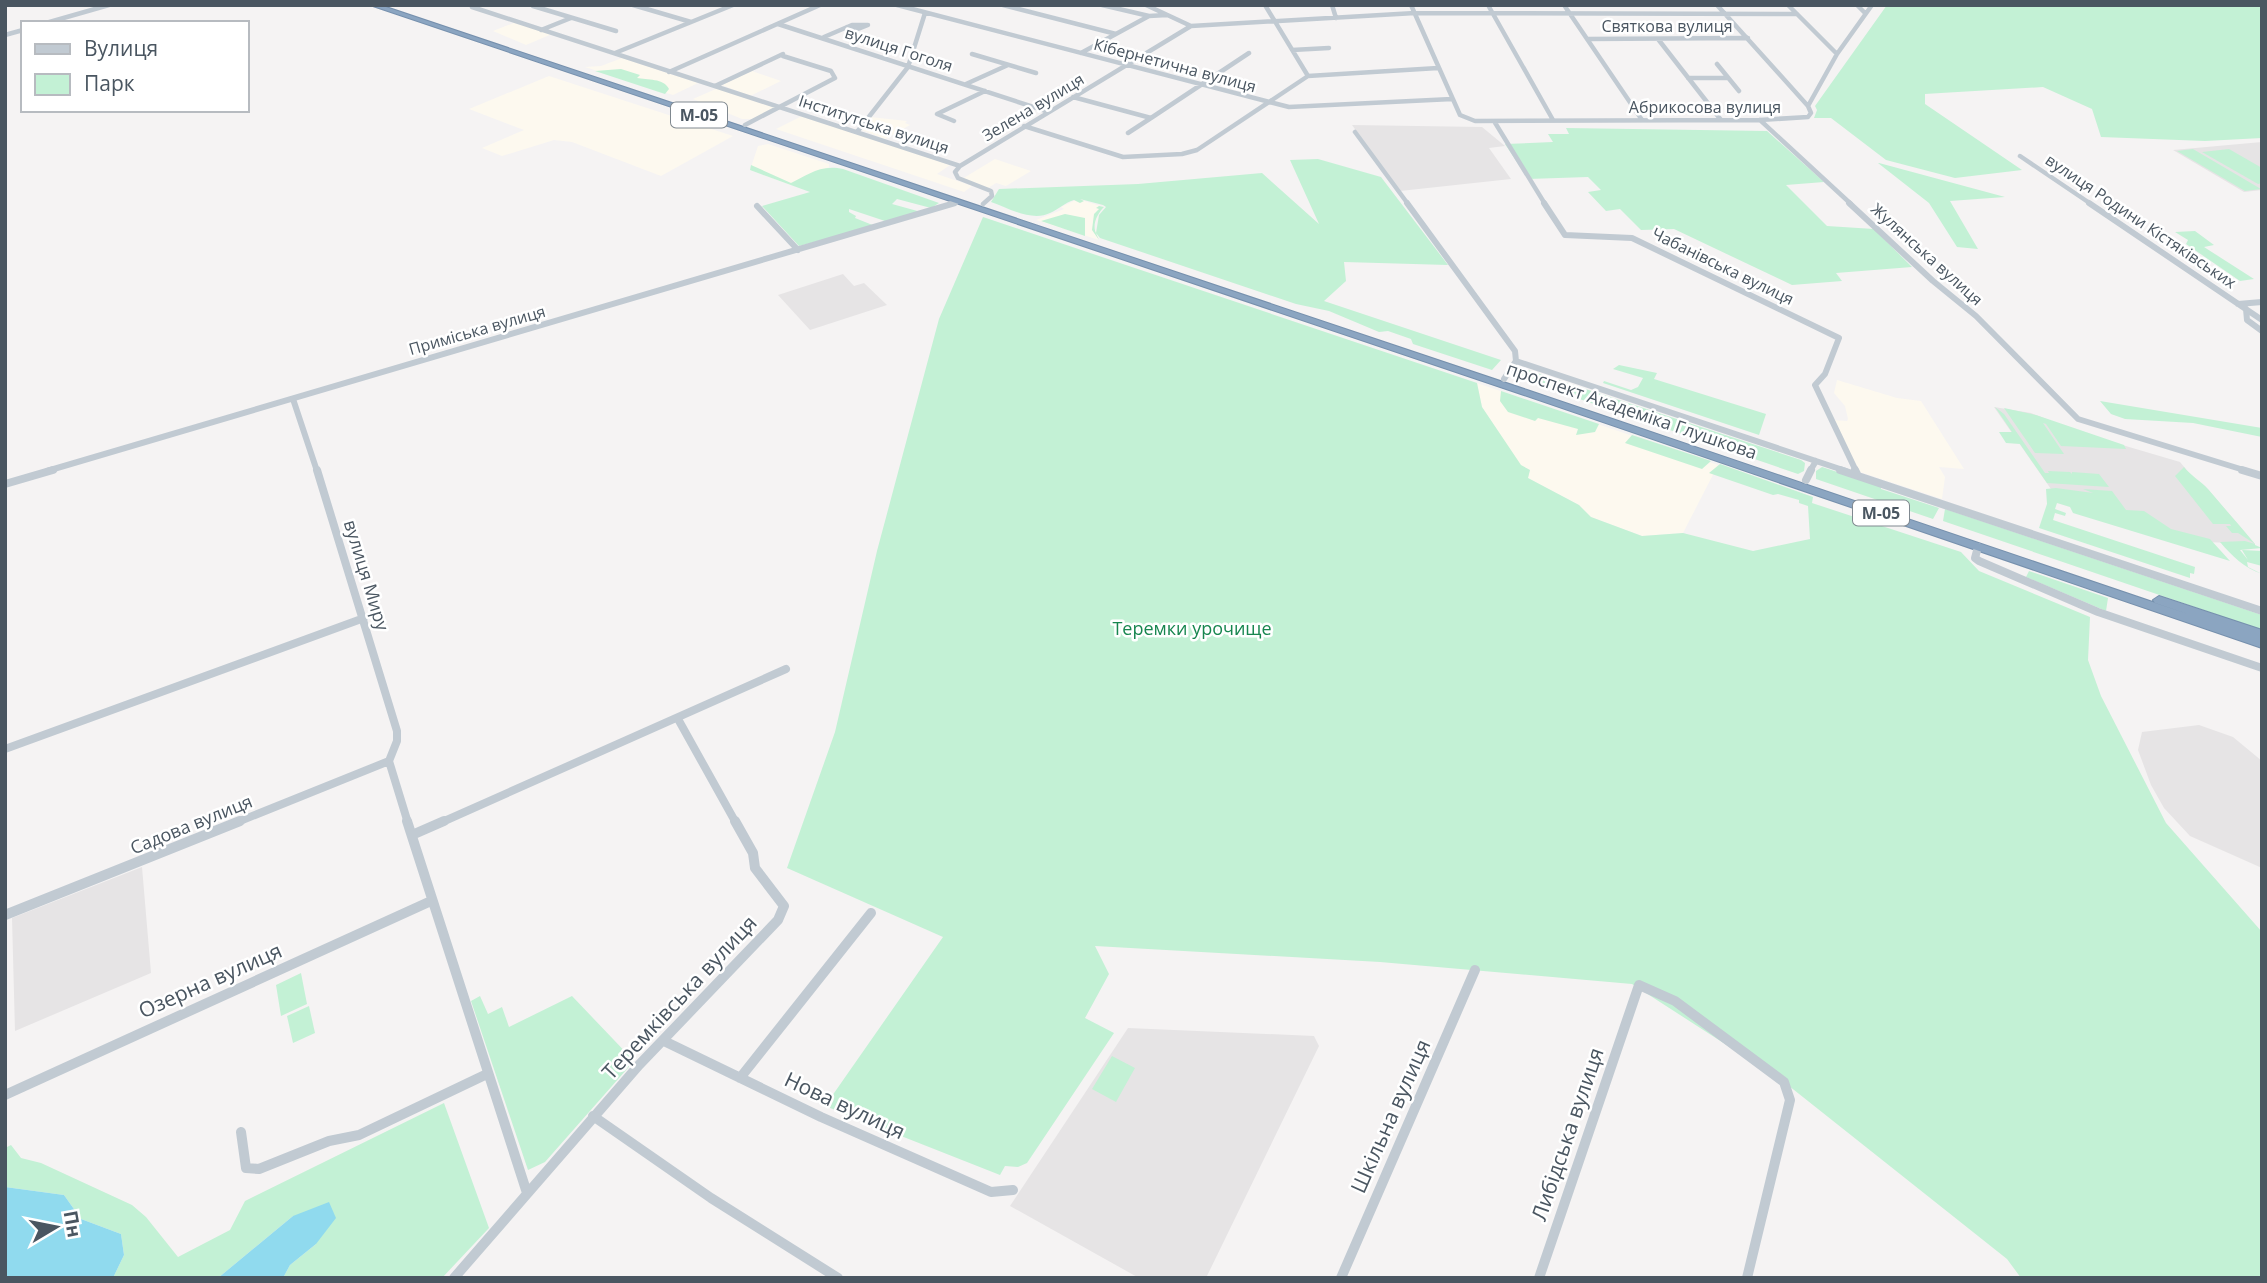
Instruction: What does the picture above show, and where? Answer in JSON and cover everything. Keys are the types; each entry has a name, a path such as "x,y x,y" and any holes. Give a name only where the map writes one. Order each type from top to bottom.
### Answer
{"highway":[{"name":"М-05","path":"373,5 411,15 745,125 989,208"},
{"name":"М-05","path":"392,6 411,15 957,202 989,208"},
{"name":"проспект Академіка Глушкова","path":"989,208 2262,635"},
{"name":"проспект Академіка Глушкова","path":"989,208 2262,644"}],"street":[{"path":"53,21 109,5"},
{"path":"633,5 691,22"},
{"path":"615,53 733,5"},
{"path":"669,72 820,5"},
{"name":"Кібернетична вулиця","path":"897,5 1267,102 1303,108 1452,99"},
{"path":"1003,5 1116,34"},
{"path":"1102,5 1149,16 1167,15"},
{"path":"1146,5 1191,26 1415,13 1797,14"},
{"path":"1265,5 1307,76"},
{"path":"1332,5 1336,18"},
{"path":"1411,5 1452,99"},
{"path":"1488,5 1553,120"},
{"path":"1564,5 1642,120"},
{"path":"1631,5 1636,13"},
{"path":"1717,5 1808,106 1838,54 1872,5"},
{"path":"1788,5 1838,54"},
{"path":"1857,5 1865,13"},
{"path":"466,9 475,6"},
{"name":"Інститутська вулиця","path":"475,6 541,30 960,166"},
{"path":"533,6 616,31"},
{"path":"857,132 909,65 925,13"},
{"path":"1081,53 1149,16"},
{"path":"541,30 571,18"},
{"name":"вулиця Гоголя","path":"778,24 1049,111"},
{"name":"Зелена вулиця","path":"960,166 1191,26"},
{"name":"вулиця Гоголя","path":"823,38 847,27"},
{"path":"1658,38 1721,120"},
{"name":"Святкова вулиця","path":"1587,39 1748,38"},
{"path":"1292,50 1329,48"},
{"path":"1128,133 1249,53"},
{"name":"вулиця Гоголя","path":"972,54 1036,73"},
{"name":"Інститутська вулиця","path":"715,86 783,55 831,71 835,78 781,107"},
{"path":"1717,64 1739,91"},
{"name":"вулиця Гоголя","path":"966,85 1008,65"},
{"path":"1024,126 1123,157 1182,154 1208,145 1307,76 1438,68"},
{"path":"1688,78 1728,78"},
{"path":"954,121 937,114 985,91"},
{"path":"1073,97 1150,118"},
{"name":"Абрикосова вулиця","path":"1452,99 1460,116 1469,121 1496,124 1553,120 1760,120 1808,117 1811,113 1808,106"},
{"path":"745,125 781,107"},
{"name":"Жулянська вулиця","path":"1760,120 1984,324 2078,419 2262,476"},
{"name":"Чабанівська вулиця","path":"1496,124 1565,235 1632,238 1839,338 1825,374 1815,385 1857,474"},
{"path":"1355,132 1515,351 1516,361 1504,379"},
{"name":"вулиця Родини Кістяківських","path":"2020,156 2261,320"},
{"path":"960,166 955,172 958,178 991,191 989,208"},
{"name":"Приміська вулиця","path":"5,484 957,202"},
{"path":"757,206 798,250"},
{"path":"2238,304 2262,302"},
{"name":"вулиця Родини Кістяківських","path":"2246,309 2247,320"},
{"path":"2247,320 2261,320"},
{"path":"2247,320 2262,331"},
{"name":"проспект Академіка Глушкова","path":"1516,361 2262,611"},
{"name":"вулиця Миру","path":"293,399 364,618 397,731 397,741 389,761"},
{"path":"1806,480 1816,461"},
{"path":"1978,547 1975,558 1979,561 2091,609 2262,668"},
{"path":"5,749 364,618"},
{"path":"412,835 786,669"},
{"name":"Теремківська вулиця","path":"459,1276 593,1116 778,920 783,906 755,868 753,853 678,719"},
{"path":"389,761 431,901 527,1193"},
{"name":"Садова вулиця","path":"5,915 389,761"},
{"name":"Озерна вулиця","path":"5,1095 431,901"},
{"path":"740,1078 871,913"},
{"name":"Шкільна вулиця","path":"1341,1278 1475,970"},
{"name":"Либідська вулиця","path":"1539,1278 1639,985 1675,1001 1784,1082 1790,1100 1748,1272"},
{"name":"Нова вулиця","path":"664,1041 821,1117 991,1192 1013,1191"},
{"path":"241,1132 246,1168 259,1169 329,1141 359,1135 487,1074"},
{"path":"593,1116 711,1198 838,1278"}],"shaded area":[{"path":"516,22 552,34 526,45 493,31"},
{"path":"622,58 698,83 673,95 585,67 601,66"},
{"path":"752,71 781,81 750,96 722,85"},
{"path":"549,76 733,136 661,176 572,142 554,140 502,156 482,148 524,130 469,109"},
{"path":"718,88 777,108 754,119 742,119 693,99"},
{"path":"804,115 950,165 937,174 972,186 964,192 776,129"},
{"path":"870,117 907,121 905,123 910,125 885,139 862,130"},
{"path":"1352,125 1482,127 1505,146 1489,148 1511,179 1400,191"},
{"path":"2262,142 2262,190 2244,192 2173,150"},
{"path":"768,144 829,164 829,167 791,185 750,170 758,146"},
{"path":"995,159 1031,171 1006,186 996,183 988,188 962,179"},
{"path":"1078,199 1104,207 1098,213 1094,227 1099,240 1036,220 1064,209 1061,207"},
{"path":"843,274 854,286 864,283 887,305 810,330 778,295"},
{"path":"1837,380 1897,398 1921,401 1964,469 1939,467 1945,477 1942,499 1860,472 1833,420 1848,419 1845,406 1834,393"},
{"path":"1477,383 1718,465 1683,533 1642,536 1591,517 1579,505 1528,478 1530,470 1521,466 1482,407"},
{"path":"1994,407 2031,413 2085,434 2180,462 2194,479 2205,486 2255,544 2206,542 2053,492"},
{"path":"2199,725 2233,737 2262,761 2262,868 2190,836 2164,808 2151,785 2138,750 2142,732"},
{"path":"142,867 151,973 15,1031 12,918"},
{"path":"1128,1028 1314,1036 1319,1046 1206,1278 1139,1278 1010,1206"}],"green space":[{"path":"1887,5 2262,5 2262,138 2205,141 2101,137 2092,109 2043,87 1925,94 1925,104 2022,170 1955,178 1886,160 1831,118 1814,118 1817,110 1815,106"},
{"path":"621,69 640,75 637,78 659,81 669,89 665,94 595,71"},
{"path":"1566,128 1767,131 1824,182 1786,185 1827,226 1874,229 1912,267 1836,273 1842,281 1792,285 1674,229 1641,230 1620,209 1606,211 1588,192 1601,190 1588,177 1528,179 1505,144 1553,142 1548,134 1569,134"},
{"path":"2193,149 2261,189 2245,191 2177,151"},
{"path":"2229,149 2262,168 2262,183 2258,184 2202,152"},
{"path":"1318,159 1381,177 1448,265 1344,262 1346,281 1324,301 1501,360 1492,370 1413,344 1411,339 1388,331 1379,332 1329,311 1296,304 1100,238 1096,233 1099,215 1106,207 1103,205 1080,199 1084,201 1080,203 1074,200 1050,213 1036,216 991,202 999,189 1138,184 1262,173 1319,224 1290,160"},
{"path":"1878,163 2005,197 1950,201 1978,249 1957,247 1929,203"},
{"path":"751,165 791,183 820,169 843,169 939,203 931,208 897,199 892,204 921,212 888,222 849,209 855,218 875,226 799,246 762,206 810,192 750,170"},
{"path":"1104,207 1096,220 1099,240 1092,230 1094,214 1099,209 1096,208"},
{"path":"1065,214 1085,218 1085,236 1041,221"},
{"name":"Теремки урочище","path":"983,217 1477,383 1482,407 1521,465 1530,470 1528,478 1579,505 1591,517 1642,536 1683,533 1753,551 1810,539 1808,506 1799,503 1799,500 1773,495 1709,473 1720,464 1813,497 1812,503 1961,552 1979,571 2090,617 2088,660 2101,696 2166,823 2262,932 2262,1278 2021,1278 2007,1259 1784,1082 1632,984 1380,962 1095,946 1109,974 1085,1018 1114,1033 1027,1163 1018,1167 1005,1166 1000,1175 825,1106 943,937 787,868 835,732 877,551 939,319"},
{"path":"2195,231 2214,245 2204,247 2254,279 2240,281 2186,244 2188,240 2175,232"},
{"path":"1619,365 1657,373 1654,379 1766,414 1759,435 1603,383 1604,381 1631,390 1638,387 1643,378 1613,369"},
{"path":"1522,368 1801,460 1805,463 1804,471 1798,474 1521,379 1518,377"},
{"path":"1501,391 1599,424 1595,432 1576,435 1578,429 1538,418 1535,421 1508,412 1500,401"},
{"path":"2100,401 2262,428 2262,437 2193,423 2125,419 2111,414"},
{"path":"1995,407 2004,414 2045,473 2099,474 2109,487 2047,483 2020,444 2006,443 1999,432 2012,432"},
{"path":"2004,408 2036,415 2124,445 2126,449 2061,446 2043,423 2064,454 2035,453"},
{"path":"1632,435 1711,461 1702,469 1625,443"},
{"path":"1822,467 1939,508 1933,519 1816,479 1816,471"},
{"path":"2184,467 2208,489 2255,544 2238,533 2232,533 2226,526 2231,526 2230,524 2213,524 2175,476"},
{"path":"2046,489 2093,493 2083,489 2112,491 2126,510 2144,511 2171,529 2210,539 2230,561 2073,513 2070,507 2057,503 2055,509 2066,513 2065,516 2055,513 2053,520 2195,567 2194,574 2190,573 2190,578 2039,528 2047,504"},
{"path":"1945,509 2262,615 2262,630 1943,521"},
{"path":"2245,541 2262,548 2240,550 2248,560 2242,550 2262,551 2262,566 2247,562 2248,567 2262,574 2249,568 2239,561 2220,542"},
{"path":"2029,571 2108,598 2106,611 2026,577"},
{"path":"301,973 307,1004 281,1016 276,985"},
{"path":"480,996 488,1014 502,1007 509,1027 572,996 634,1061 545,1162 528,1170 471,1001"},
{"path":"309,1006 315,1033 293,1043 287,1016"},
{"path":"1112,1056 1135,1068 1116,1102 1092,1089"},
{"path":"444,1103 489,1228 442,1278 283,1278 290,1265 316,1244 293,1216 218,1278 113,1278 124,1255 121,1234 81,1219 64,1195 5,1187 5,1148 11,1145 21,1158 41,1163 132,1205 146,1217 178,1257 230,1230 245,1201"}],"water":[{"path":"5,1187 64,1195 81,1219 121,1234 124,1255 113,1278 5,1278"},
{"path":"329,1202 336,1218 316,1244 290,1265 283,1278 218,1278 293,1216"}]}
